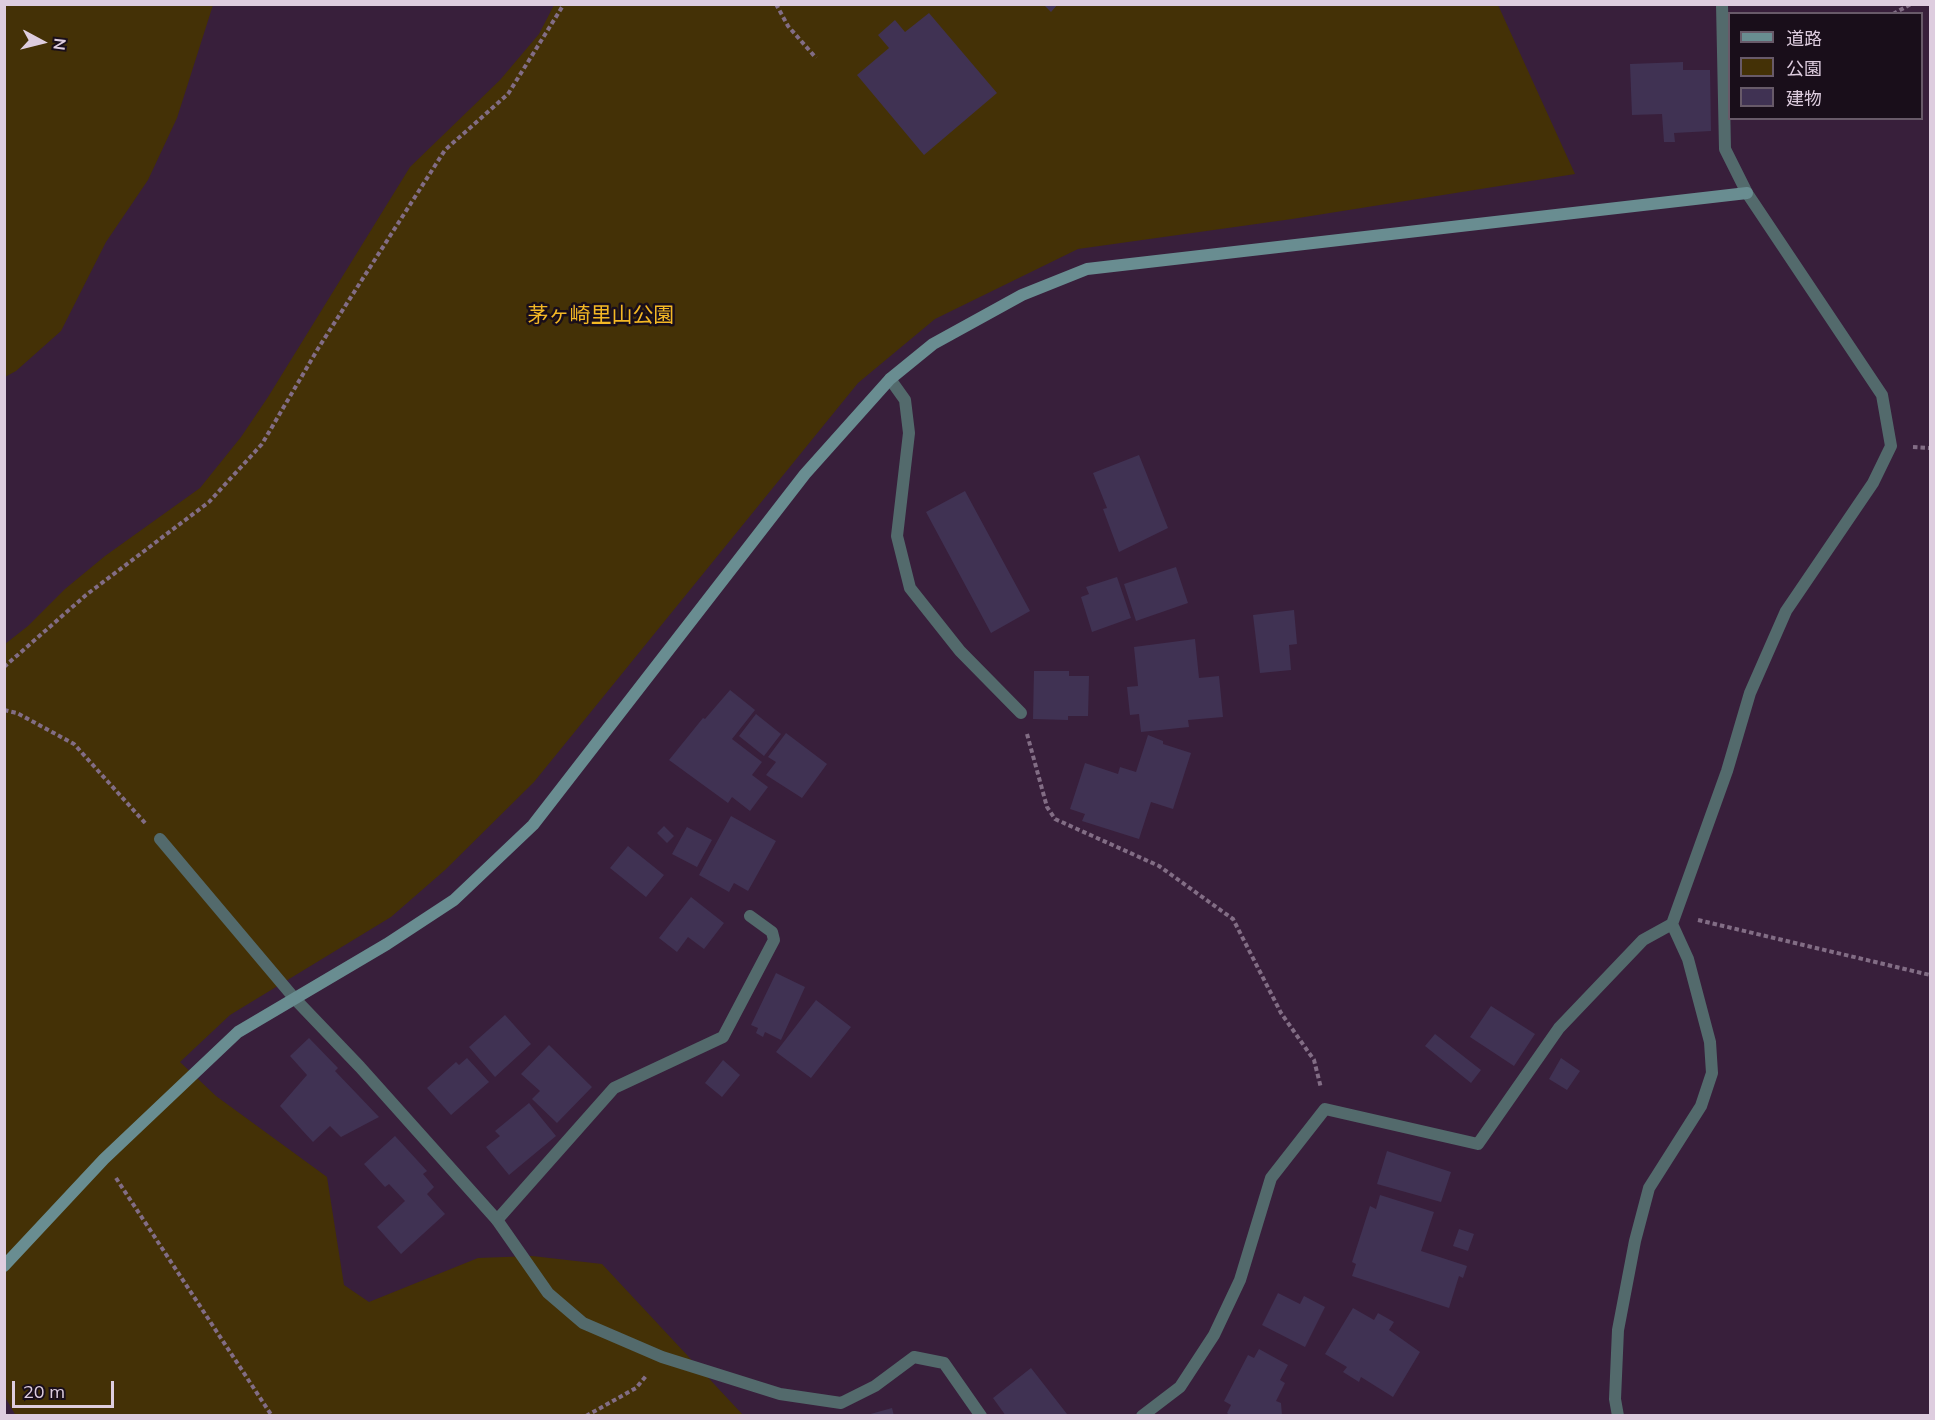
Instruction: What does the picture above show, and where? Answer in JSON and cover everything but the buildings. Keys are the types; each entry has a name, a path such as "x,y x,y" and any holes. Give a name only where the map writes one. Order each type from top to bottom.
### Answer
{"street":[{"path":"1142,1416 1180,1387 1214,1335 1240,1280 1270,1178 1325,1109 1478,1143 1559,1028 1642,940 1672,924 1727,771 1750,693 1786,612 1873,483 1892,446 1882,395 1748,193 1725,149 1722,4"},
{"path":"4,1266 104,1159 238,1032 454,900 533,825 806,474 890,380 933,344 1023,295 1087,269 1748,193"},
{"path":"890,380 905,400 909,433 897,536 910,588 960,651 1021,713"},
{"path":"159,839 295,999 360,1066 497,1220 548,1293 583,1323 662,1357 780,1394 841,1402 875,1386 914,1357 944,1363 981,1416"},
{"path":"497,1220 614,1088 723,1037 774,940 772,932 750,916"},
{"path":"1618,1416 1615,1399 1618,1330 1635,1241 1649,1188 1701,1106 1712,1073 1710,1042 1688,959 1672,924"}],"path":[{"path":"4,667 86,595 209,502 262,444 319,347 446,150 508,94 564,4"},
{"path":"776,4 788,27 816,58"},
{"path":"1897,12 1911,4"},
{"path":"4,710 17,713 74,744 159,839"},
{"path":"1021,713 1047,807 1055,819 1159,866 1233,919 1281,1013 1314,1060 1325,1109"},
{"path":"1672,924 1698,920 1930,975"},
{"path":"104,1159 272,1416"},
{"path":"586,1416 636,1388 662,1357"}],"green space":[{"path":"5,4 213,5 177,118 148,180 106,242 61,331 16,371 5,377"},
{"name":"茅ヶ崎里山公園","path":"554,5 1498,5 1575,174 1292,219 1078,249 935,319 858,383 534,782 445,870 391,917 230,1015 180,1062 216,1096 327,1177 344,1285 369,1302 478,1258 532,1256 602,1264 743,1415 16,1416 5,1397 5,644 105,556 200,488 241,437 268,397 410,167 500,80 539,34"}]}
